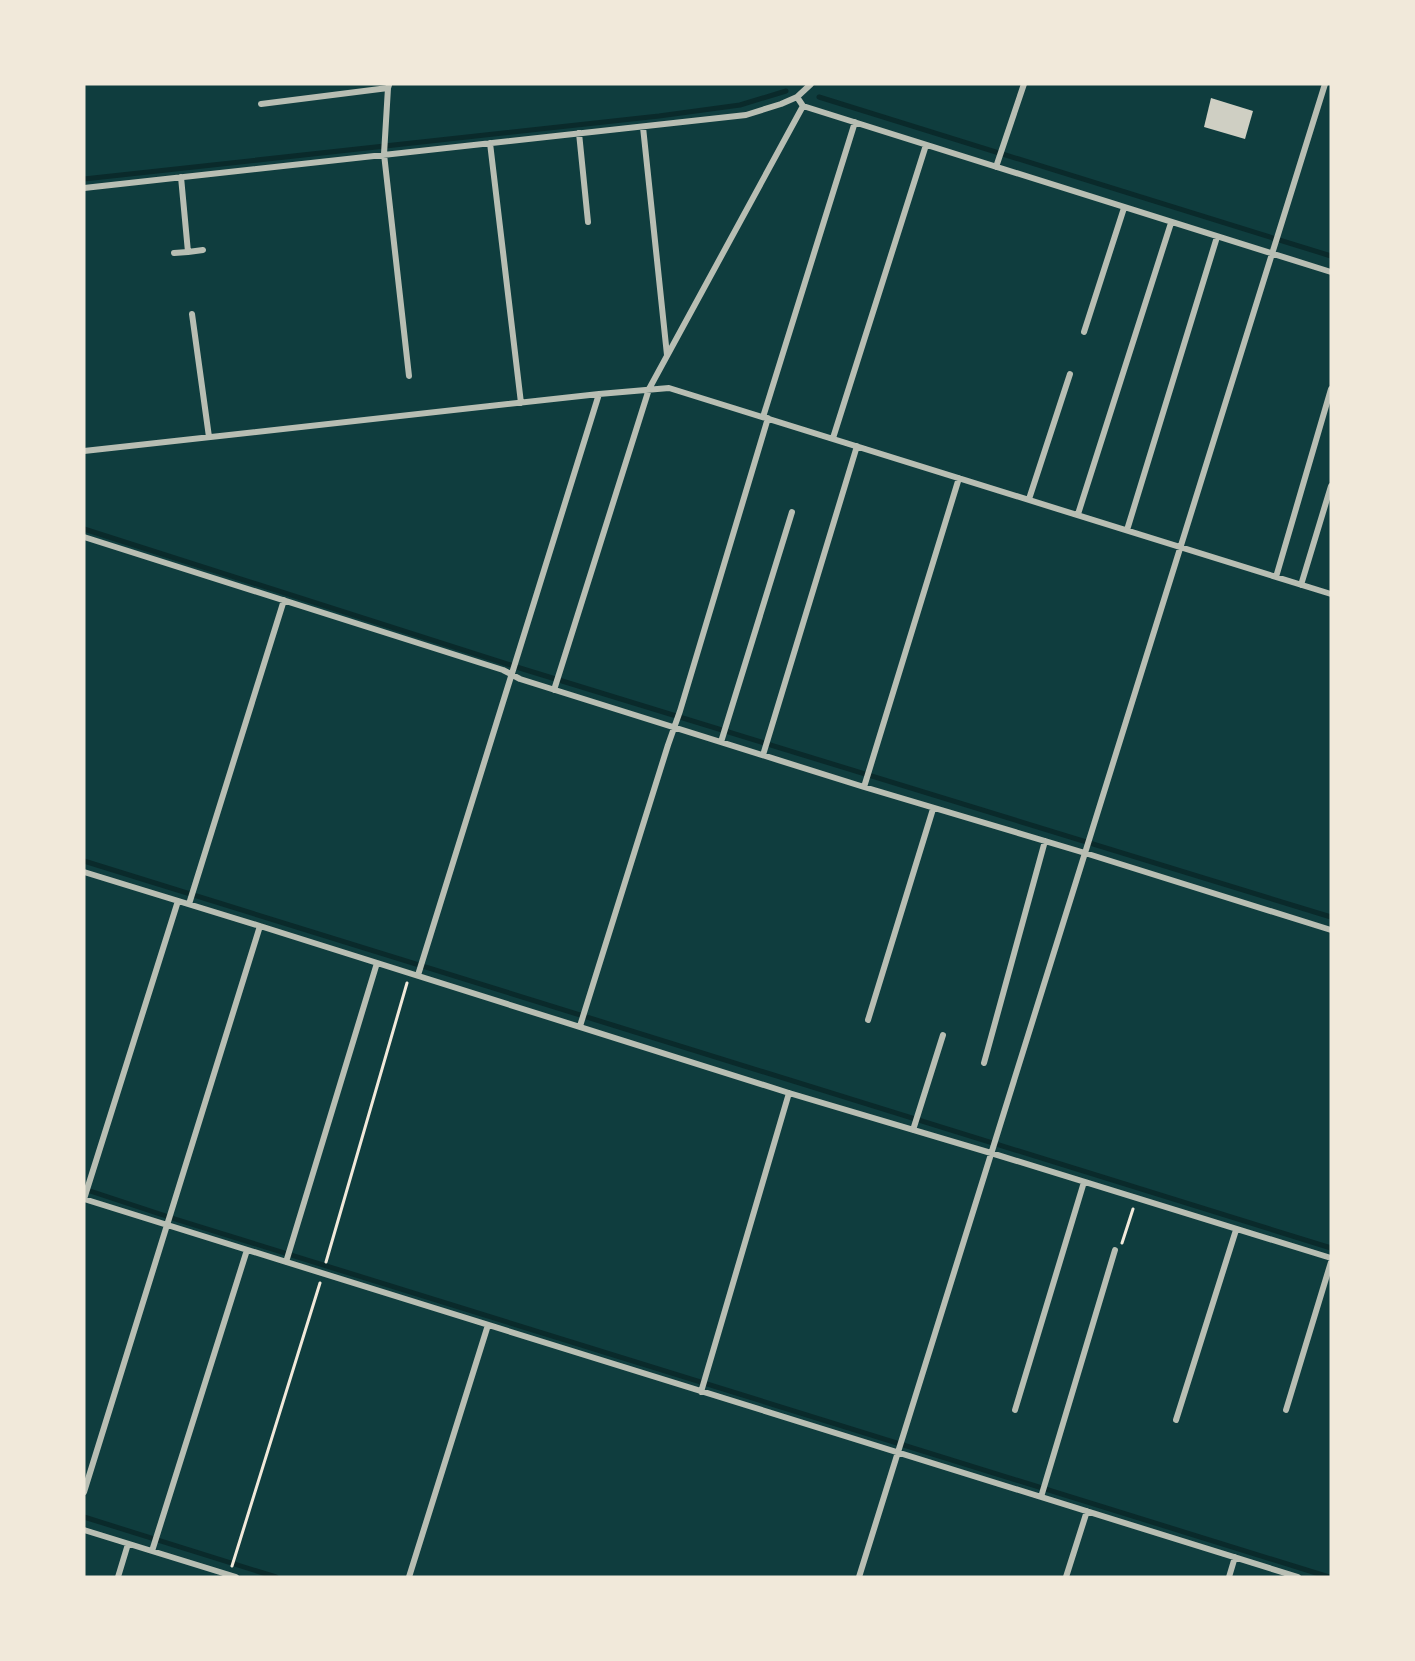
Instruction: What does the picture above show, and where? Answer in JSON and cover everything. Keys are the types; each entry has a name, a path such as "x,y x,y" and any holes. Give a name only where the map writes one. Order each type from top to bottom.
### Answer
{"street":[{"path":"84,188 181,177 384,148 490,143 746,115 797,97 811,84"},
{"path":"996,167 1024,84"},
{"path":"859,1577 1325,84"},
{"path":"261,104 388,86 384,148 409,376"},
{"path":"797,97 803,106 1331,272"},
{"path":"555,687 650,389 803,106"},
{"path":"581,1024 680,711 765,417 855,122"},
{"path":"643,127 668,355"},
{"path":"579,133 588,222"},
{"path":"490,143 521,403"},
{"path":"833,438 926,145"},
{"path":"181,177 188,252"},
{"path":"1084,332 1125,208"},
{"path":"1078,514 1171,223"},
{"path":"1127,530 1217,237"},
{"path":"174,253 203,250"},
{"path":"192,314 209,437"},
{"path":"1029,499 1070,374"},
{"path":"84,451 669,388 1331,594"},
{"path":"1276,577 1331,389"},
{"path":"416,973 422,963 599,394"},
{"path":"764,752 857,446"},
{"path":"864,787 959,478"},
{"path":"1301,585 1331,486"},
{"path":"722,739 792,512"},
{"path":"84,537 503,670 514,669 555,687 764,752 933,809 1045,842 1086,851 1331,930"},
{"path":"190,901 284,600"},
{"path":"868,1020 933,809"},
{"path":"984,1063 1045,842"},
{"path":"84,872 178,901 190,901 260,926 581,1024 789,1093 914,1126 991,1153 1331,1260 1286,1410"},
{"path":"178,901 85,1198 169,1220 247,1250 287,1260 323,1274 488,1325 900,1447 1087,1511 1298,1577"},
{"path":"84,1492 260,926"},
{"path":"287,1260 377,963"},
{"path":"914,1126 943,1035"},
{"path":"702,1389 789,1093"},
{"path":"1015,1410 1084,1182"},
{"path":"1176,1420 1236,1230"},
{"path":"153,1548 247,1250"},
{"path":"1042,1495 1115,1250"},
{"path":"409,1577 488,1325"},
{"path":"1066,1577 1087,1511"},
{"path":"84,1530 128,1544 153,1548 236,1577"},
{"path":"117,1577 128,1544"},
{"path":"1229,1577 1235,1557"}],"path":[{"path":"327,1261 416,973"},
{"path":"1115,1250 1122,1246 1136,1199"},
{"path":"234,1560 323,1274"}],"building":[{"path":"1211,98 1253,111 1245,139 1204,127"}],"waterway":[{"path":"84,179 659,116 740,105 786,91"},
{"path":"819,97 1331,256"},
{"path":"84,529 523,669 1331,917"},
{"path":"84,861 1331,1248"},
{"path":"84,1189 1329,1577"},
{"path":"84,1517 276,1577"}]}
